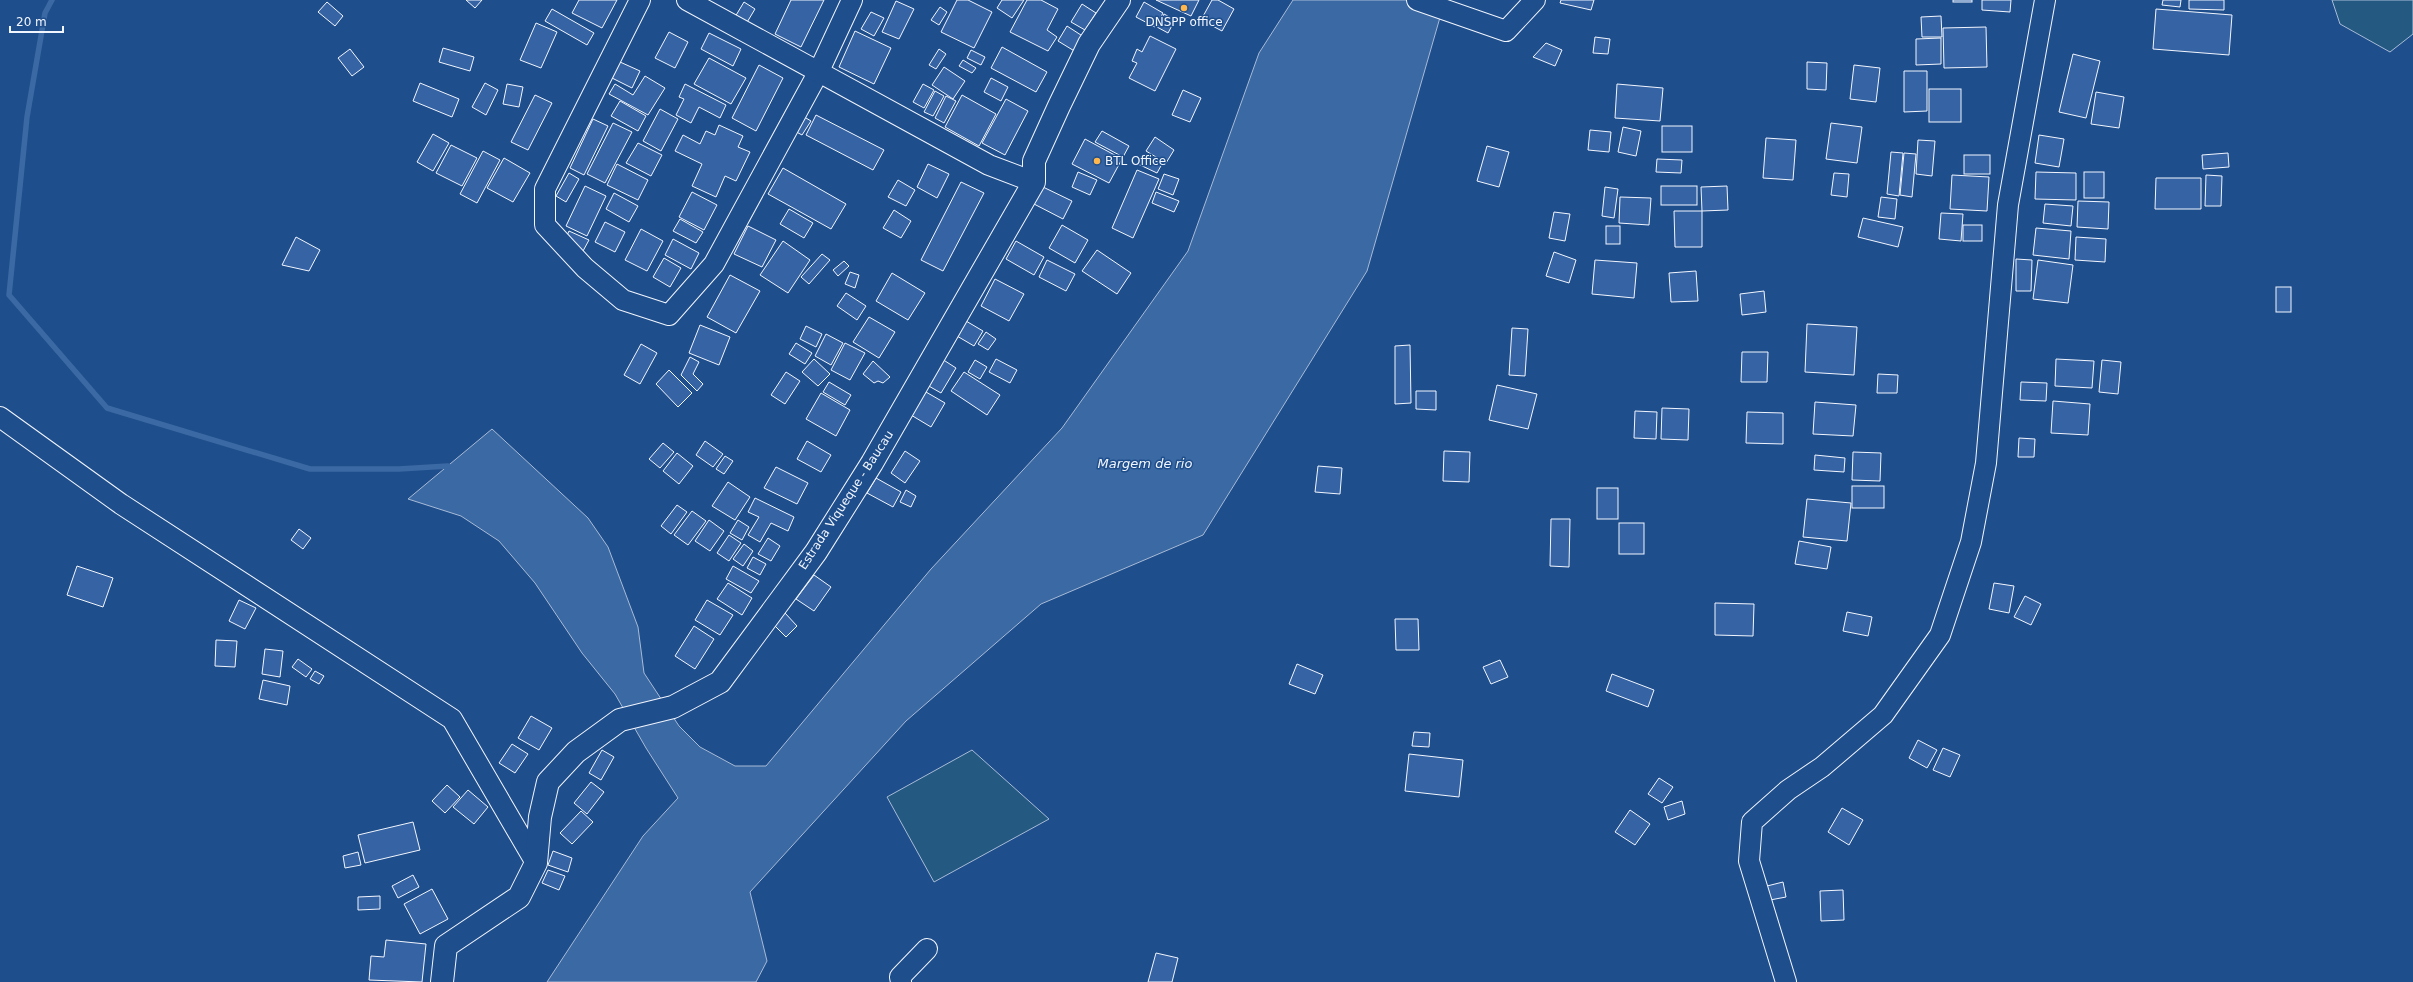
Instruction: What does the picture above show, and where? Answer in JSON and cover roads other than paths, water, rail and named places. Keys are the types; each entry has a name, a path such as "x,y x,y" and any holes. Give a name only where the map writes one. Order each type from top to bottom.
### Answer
{"main road":[{"name":"Estrada Viqueque - Baucau","path":"442,982 446,946 519,897 536,863 540,816 548,782 576,752 620,720 674,707 720,682 816,552 872,463 1034,182 1034,161 1059,106 1090,44 1119,0"}],"street":[{"path":"640,0 545,188 546,225 585,268 623,300 669,314 714,264 818,73 852,0"},
{"path":"687,0 818,73 989,165 1034,182"},
{"path":"1417,0 1506,31 1535,0"},
{"path":"1786,982 1749,861 1752,822 1788,790 1822,767 1884,715 1940,635 1971,542 1986,463 2008,205 2045,0"},
{"path":"0,417 121,504 452,719 536,863"},
{"path":"901,982 900,977 927,949"}],"water":[{"name":"Margem de rio","path":"1293,0 1445,0 1367,271 1203,535 1041,604 906,721 750,892 767,961 756,982 547,982 643,836 678,798 646,748 615,694 582,653 535,583 499,541 461,516 408,499 492,429 588,518 608,547 638,627 644,673 679,726 700,747 735,766 766,766 931,569 1062,428 1188,251 1259,53"}],"waterway":[{"path":"52,0 45,13 27,117 9,295 107,408 310,469 399,469 448,466"}],"place":[{"name":"DNSPP office","path":"1184,8"},
{"name":"BTL Office","path":"1097,161"}]}
